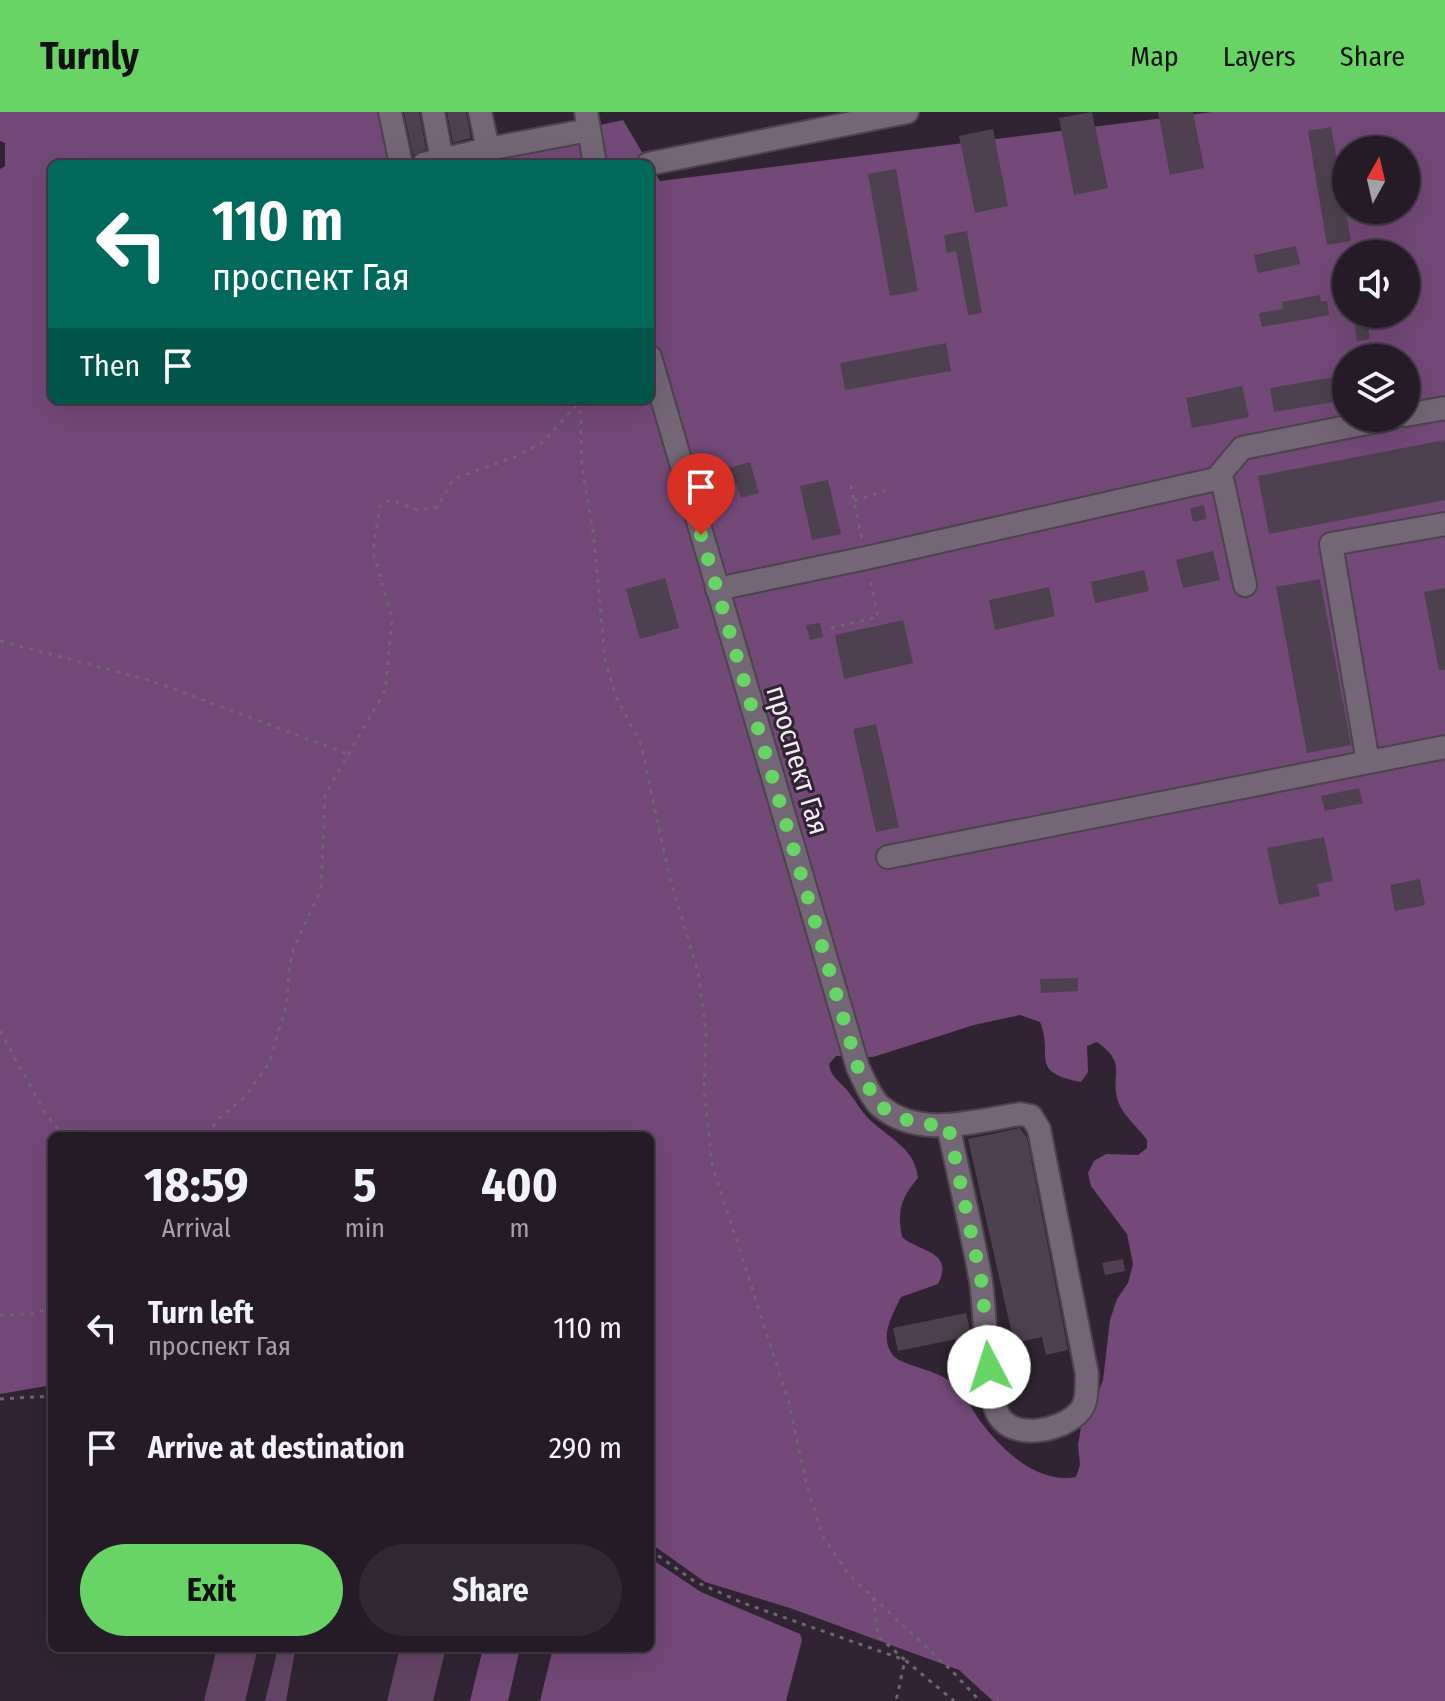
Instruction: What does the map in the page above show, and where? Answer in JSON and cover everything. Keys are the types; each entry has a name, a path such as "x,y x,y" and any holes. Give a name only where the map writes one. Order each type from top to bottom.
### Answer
{"street":[{"path":"390,112 400,160"},
{"path":"433,112 433,160"},
{"path":"480,112 488,149"},
{"path":"654,163 907,112"},
{"path":"441,160 587,121 594,160"},
{"name":"проспект Гая","path":"654,371 858,1068 879,1106 915,1124 948,1125 1020,1114 1031,1116 1039,1129 1087,1374 1086,1399 1078,1414 1061,1424 1034,1431 1013,1427 999,1417 992,1394 982,1284 948,1125"},
{"path":"1420,412 1445,408"},
{"path":"717,589 1216,479 1242,448 1332,430"},
{"path":"1216,479 1223,483 1245,585"},
{"path":"1368,762 1331,544 1445,524"},
{"path":"888,857 1445,747"}],"path":[{"path":"210,1132 217,1120 246,1096 269,1063 287,1004 293,949 321,890 325,795 385,691 392,619 373,552 380,505 391,500 418,510 438,507 453,479 515,457 543,442 577,404"},
{"path":"580,404 582,466 594,538 605,660 616,697 641,744 669,875 698,972 706,1033 704,1088 712,1164 789,1403 807,1486 823,1537 849,1575 980,1701"},
{"path":"854,501 888,490"},
{"path":"0,641 152,681 348,754"},
{"path":"0,1031 46,1114 61,1132"},
{"path":"0,1315 30,1314 48,1309"},
{"path":"0,1399 48,1396"},
{"path":"654,1553 694,1581 743,1603 905,1660"},
{"path":"873,1598 878,1636 954,1701"},
{"path":"896,1701 905,1660"}],"shaded area":[{"path":"0,112 385,112 398,160 48,160 48,404 654,404 654,171 660,181 1212,112 1445,112 1445,1701 993,1701 959,1670 790,1608 705,1582 654,1546 654,1132 48,1132 48,1386 0,1394 0,169 5,166 5,143 0,141","holes":["1020,1015 1040,1022 1046,1061 1054,1073 1081,1082 1088,1072 1087,1046 1097,1042 1112,1056 1119,1104 1147,1140 1147,1148 1138,1155 1106,1154 1094,1161 1088,1173 1091,1186 1127,1234 1133,1264 1128,1283 1117,1299 1110,1320 1103,1380 1094,1404 1082,1421 1078,1445 1080,1465 1076,1477 1062,1478 1034,1470 1010,1453 980,1421 956,1386 949,1380 896,1358 888,1347 889,1325 901,1297 938,1284 942,1265 933,1254 902,1237 902,1205 918,1178 912,1159 907,1151 867,1117 833,1075 829,1064 836,1056 873,1057 974,1025"]},
{"path":"623,120 647,160 485,160 554,135"},
{"path":"654,1561 701,1592 800,1634 802,1640 786,1701 540,1701 552,1652 654,1652"},
{"path":"216,1652 257,1652 245,1701 204,1701"},
{"path":"277,1652 295,1652 286,1701 265,1701"},
{"path":"399,1652 445,1652 433,1701 387,1701"},
{"path":"482,1652 519,1652 508,1701 470,1701"}],"building":[{"path":"404,112 419,112 426,149 413,155"},
{"path":"447,112 466,112 471,138 453,143"},
{"path":"1092,112 1108,188 1074,195 1059,118"},
{"path":"1158,112 1193,112 1204,168 1170,175"},
{"path":"1331,127 1332,224 1348,224 1351,240 1332,240 1332,244 1327,245 1308,131"},
{"path":"993,129 1008,206 975,213 959,136"},
{"path":"896,169 918,291 890,296 868,174"},
{"path":"967,231 982,313 968,315 956,251 947,253 944,235"},
{"path":"1296,246 1300,264 1258,273 1254,255"},
{"path":"1320,295 1321,302 1327,301 1329,315 1262,327 1259,313 1283,309 1282,302"},
{"path":"1355,328 1368,328 1370,339 1357,341"},
{"path":"946,343 951,371 845,390 840,363"},
{"path":"1332,377 1332,402 1274,412 1270,388"},
{"path":"1242,386 1249,417 1192,428 1186,398"},
{"path":"1445,440 1445,500 1269,534 1258,476"},
{"path":"750,462 759,493 741,498 736,483 704,492 700,476"},
{"path":"828,480 841,534 812,540 800,486"},
{"path":"1204,505 1207,519 1193,522 1190,508"},
{"path":"1213,551 1220,580 1183,588 1176,560"},
{"path":"1144,570 1149,591 1095,603 1091,582"},
{"path":"665,578 679,628 640,639 626,589"},
{"path":"1320,579 1351,745 1307,753 1276,587"},
{"path":"1049,587 1055,616 995,630 989,600"},
{"path":"1445,588 1445,670 1439,670 1424,592"},
{"path":"903,620 913,663 844,679 835,635"},
{"path":"820,623 823,637 810,640 806,625"},
{"path":"876,724 899,827 876,832 853,729"},
{"path":"1359,788 1363,803 1325,811 1321,796"},
{"path":"1324,837 1333,881 1317,884 1320,896 1279,905 1267,848"},
{"path":"1420,879 1425,905 1395,911 1390,885"},
{"path":"1078,978 1078,991 1041,993 1040,979"},
{"path":"1020,1128 1027,1138 1068,1350 1046,1355 1042,1337 1014,1343 968,1139"},
{"path":"1123,1259 1125,1271 1105,1275 1102,1263"},
{"path":"966,1313 971,1336 898,1351 893,1328"}],"route":[{"path":"701,535 858,1068 879,1106 915,1124 948,1125 982,1284 989,1367"}]}
